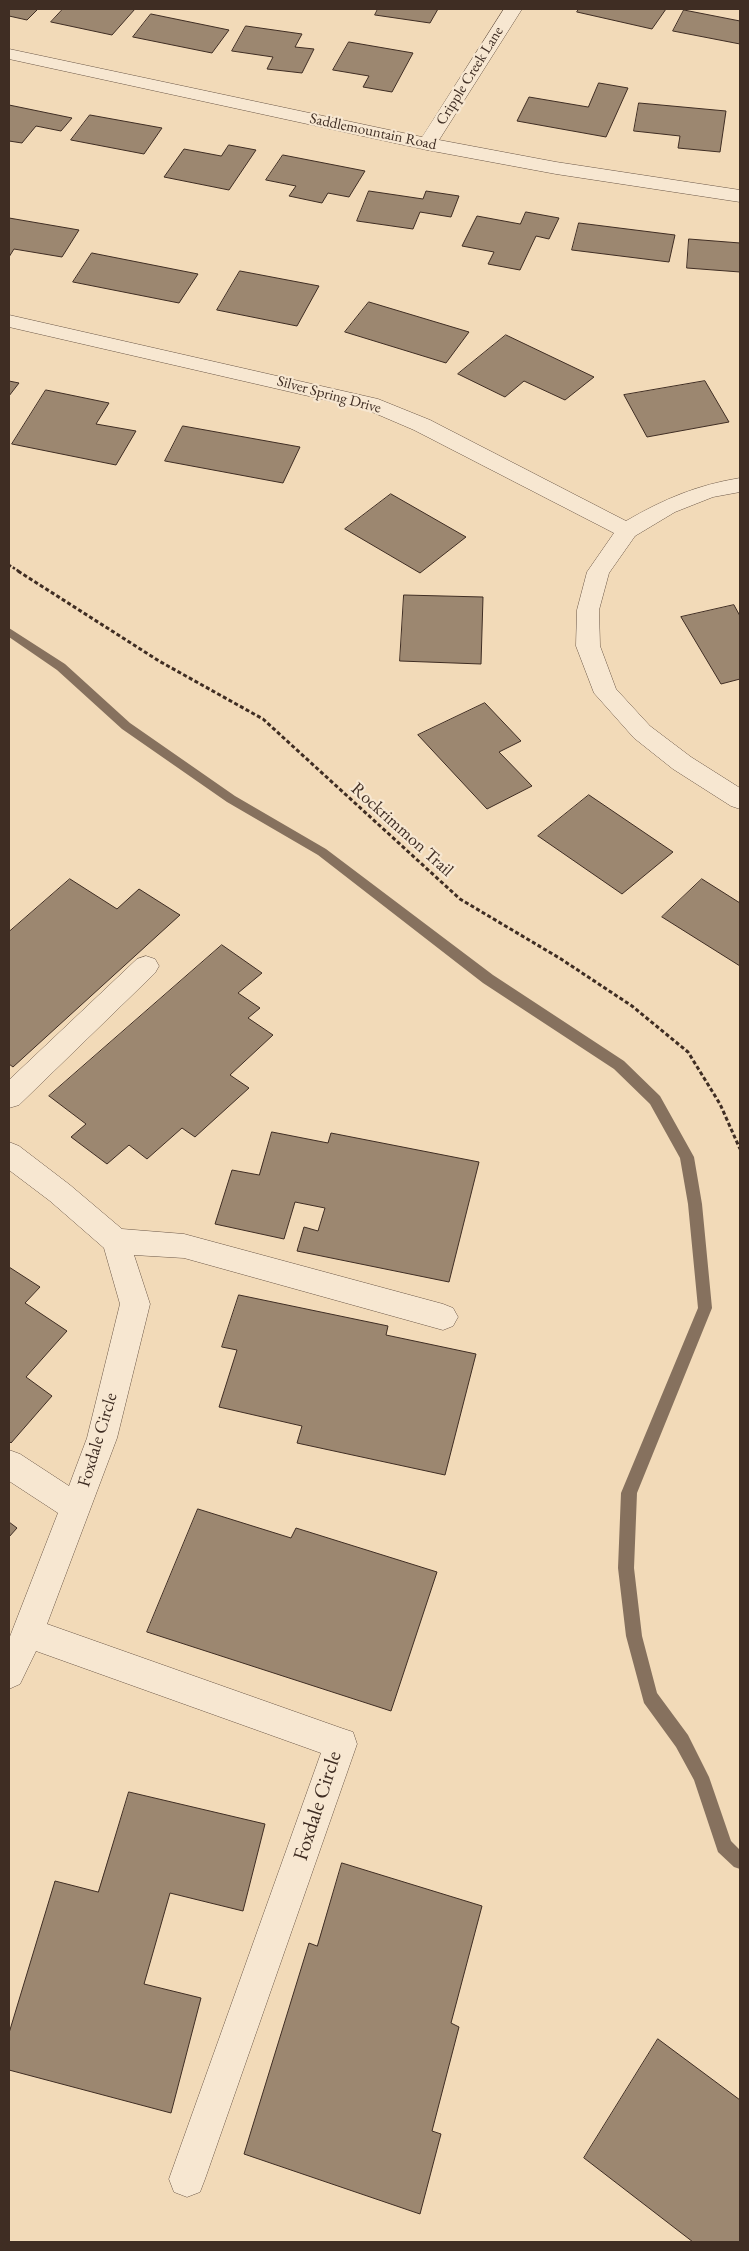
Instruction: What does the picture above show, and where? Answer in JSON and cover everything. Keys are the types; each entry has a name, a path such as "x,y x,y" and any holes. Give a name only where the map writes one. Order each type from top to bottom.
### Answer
{"street":[{"name":"Cripple Creek Lane","path":"427,144 513,9"},
{"name":"Saddlemountain Road","path":"9,54 427,144 564,171 740,196"},
{"name":"Silver Spring Drive","path":"9,321 371,404 422,425 626,531"},
{"path":"740,485 709,491 667,507 626,531 598,572 588,610 588,646 606,693 642,732 682,763 740,800"},
{"path":"9,1097 146,966"},
{"path":"9,1154 60,1193 116,1241 184,1246 443,1317"},
{"name":"Foxdale Circle","path":"9,1673 28,1633 102,1438 135,1304 116,1241"},
{"path":"9,1464 76,1508"},
{"name":"Foxdale Circle","path":"28,1633 341,1744 187,2180"}],"path":[{"name":"Rockrimmon Trail","path":"9,565 159,662 263,719 460,899 561,959 632,1006 688,1052 720,1104 740,1149"}],"building":[{"path":"9,9 38,9 27,20 9,16"},
{"path":"63,9 135,9 112,35 51,22"},
{"path":"378,9 438,9 430,23 375,15"},
{"path":"579,9 666,9 652,29 577,12"},
{"path":"684,10 740,21 740,44 673,31"},
{"path":"151,14 229,30 212,53 133,37"},
{"path":"246,26 302,34 295,47 314,49 302,73 267,69 273,57 232,51"},
{"path":"349,42 413,53 392,92 363,87 369,76 333,70"},
{"path":"599,83 628,88 606,137 517,121 529,97 588,107"},
{"path":"639,103 726,111 720,152 678,148 680,136 634,131"},
{"path":"9,105 72,118 61,131 36,126 22,143 9,141"},
{"path":"90,115 162,128 144,154 71,140"},
{"path":"229,145 256,150 229,190 164,177 184,149 221,156"},
{"path":"283,155 365,171 349,197 328,193 322,203 289,196 296,186 266,180"},
{"path":"369,191 423,199 426,191 459,196 451,217 420,212 413,229 357,221"},
{"path":"526,212 559,218 549,239 536,236 520,270 488,264 494,252 462,246 477,216 520,224"},
{"path":"9,218 79,230 62,257 14,249 9,257"},
{"path":"579,223 675,235 669,262 572,250"},
{"path":"689,239 740,243 740,272 687,268"},
{"path":"92,253 198,274 179,303 73,282"},
{"path":"240,271 319,286 297,326 217,310"},
{"path":"369,302 469,332 446,363 345,332"},
{"path":"506,335 594,377 565,400 524,381 505,397 458,374"},
{"path":"9,381 19,383 9,396"},
{"path":"705,381 729,422 647,437 624,395"},
{"path":"46,390 109,403 96,424 136,431 116,465 12,444"},
{"path":"183,426 300,447 283,483 165,461"},
{"path":"391,494 466,537 420,573 345,529"},
{"path":"404,595 483,597 481,664 400,661"},
{"path":"734,605 740,616 740,679 721,684 681,617"},
{"path":"485,703 521,741 499,752 532,786 487,809 418,735"},
{"path":"589,795 673,852 622,894 538,836"},
{"path":"70,879 117,909 139,889 180,915 13,1067 9,1064 9,932"},
{"path":"702,879 740,903 740,966 662,917"},
{"path":"222,945 262,973 238,993 260,1008 248,1018 273,1035 230,1075 249,1088 195,1137 182,1128 147,1159 129,1145 107,1164 71,1137 86,1124 49,1096"},
{"path":"272,1132 328,1143 331,1133 479,1162 449,1282 297,1251 304,1227 318,1231 325,1208 295,1202 284,1239 215,1224 232,1170 259,1175"},
{"path":"9,1267 40,1287 25,1303 67,1331 26,1377 52,1396 11,1443 9,1441"},
{"path":"239,1295 388,1326 386,1335 476,1354 445,1475 297,1443 302,1426 219,1407 237,1350 222,1347"},
{"path":"198,1509 291,1538 296,1528 437,1572 391,1711 147,1632"},
{"path":"9,1522 17,1528 9,1537"},
{"path":"129,1792 265,1824 243,1911 170,1893 144,1984 201,1998 171,2113 9,2070 9,2033 55,1881 98,1892"},
{"path":"342,1863 482,1906 451,2023 459,2027 432,2131 441,2134 420,2214 244,2154 309,1943 317,1946"},
{"path":"658,2039 740,2100 740,2242 693,2242 584,2158"}],"waterway":[{"path":"9,632 61,667 126,726 231,799 322,852 488,979 619,1065 655,1100 687,1157 695,1204 705,1308 629,1493 626,1568 634,1636 650,1697 682,1741 701,1777 724,1846 740,1861"}]}
